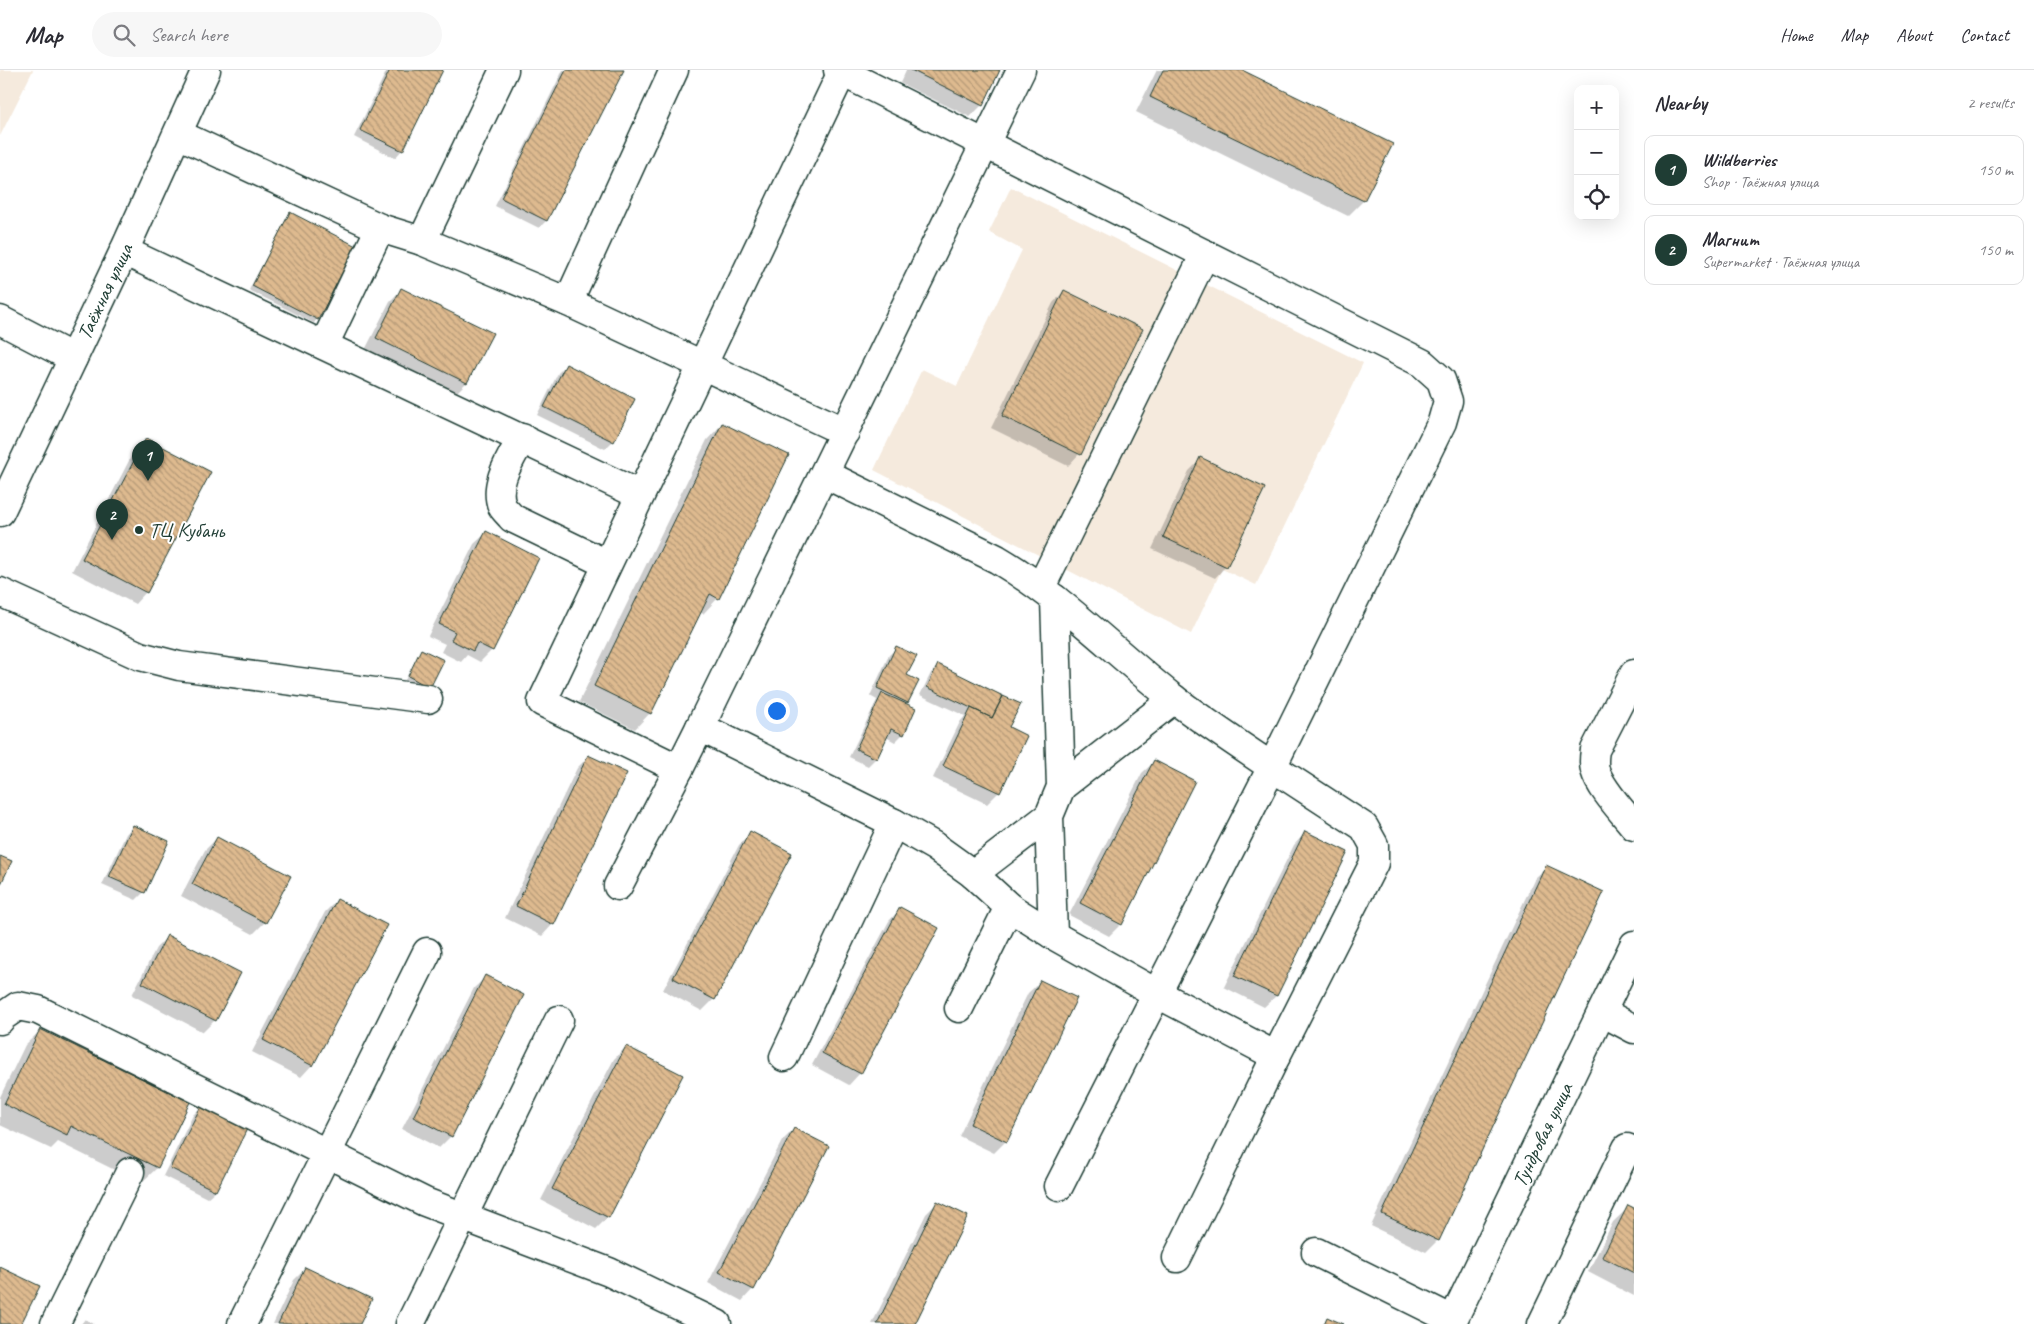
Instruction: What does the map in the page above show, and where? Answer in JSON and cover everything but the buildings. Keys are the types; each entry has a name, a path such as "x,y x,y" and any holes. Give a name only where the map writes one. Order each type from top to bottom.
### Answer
{"street":[{"name":"Таёжная улица","path":"0,512 124,251 206,70"},
{"path":"422,241 504,70"},
{"path":"568,302 674,70"},
{"path":"618,886 700,728 1021,70"},
{"path":"678,769 542,702 704,365 841,71 1422,362 1441,380 1448,401 1442,422 1272,766 1058,1186"},
{"path":"178,134 380,228 422,241 568,302 845,432"},
{"path":"324,344 380,228"},
{"path":"124,251 640,495"},
{"path":"1053,935 1049,816 1061,787 1048,593 1205,254"},
{"path":"0,320 73,358"},
{"path":"522,438 503,475 500,490 502,506 512,518 607,564"},
{"path":"825,474 997,559 1048,593 1174,699 1364,827 1374,844 1374,862 1177,1258"},
{"path":"0,592 140,656 179,666 428,699"},
{"path":"1634,674 1596,750 1593,762 1600,781 1634,826"},
{"path":"1061,787 1174,699"},
{"path":"700,728 894,823 934,846 974,874 1009,907 1053,935 1156,993 1276,1056"},
{"path":"974,874 1049,816"},
{"path":"784,1057 894,823"},
{"path":"960,1008 1009,907"},
{"name":"Тундровая улица","path":"1452,1322 1634,945"},
{"path":"242,1324 427,952"},
{"path":"0,1020 18,1006 38,1010 425,1202 571,1256 609,1272 717,1324"},
{"path":"1602,1012 1634,1029"},
{"path":"410,1324 559,1020"},
{"path":"1542,1324 1632,1144"},
{"path":"55,1324 130,1172"},
{"path":"1316,1252 1452,1322"}],"shaded area":[{"path":"0,70 33,70 0,136"},
{"path":"1011,187 1363,363 1256,585 1222,569 1191,634 874,470 922,369 957,386 1022,250 989,232"}],"place":[{"name":"Wildberries","path":"148,481"},
{"name":"ТЦ Кубань","path":"139,530"},
{"name":"Магнит","path":"112,540"}]}
